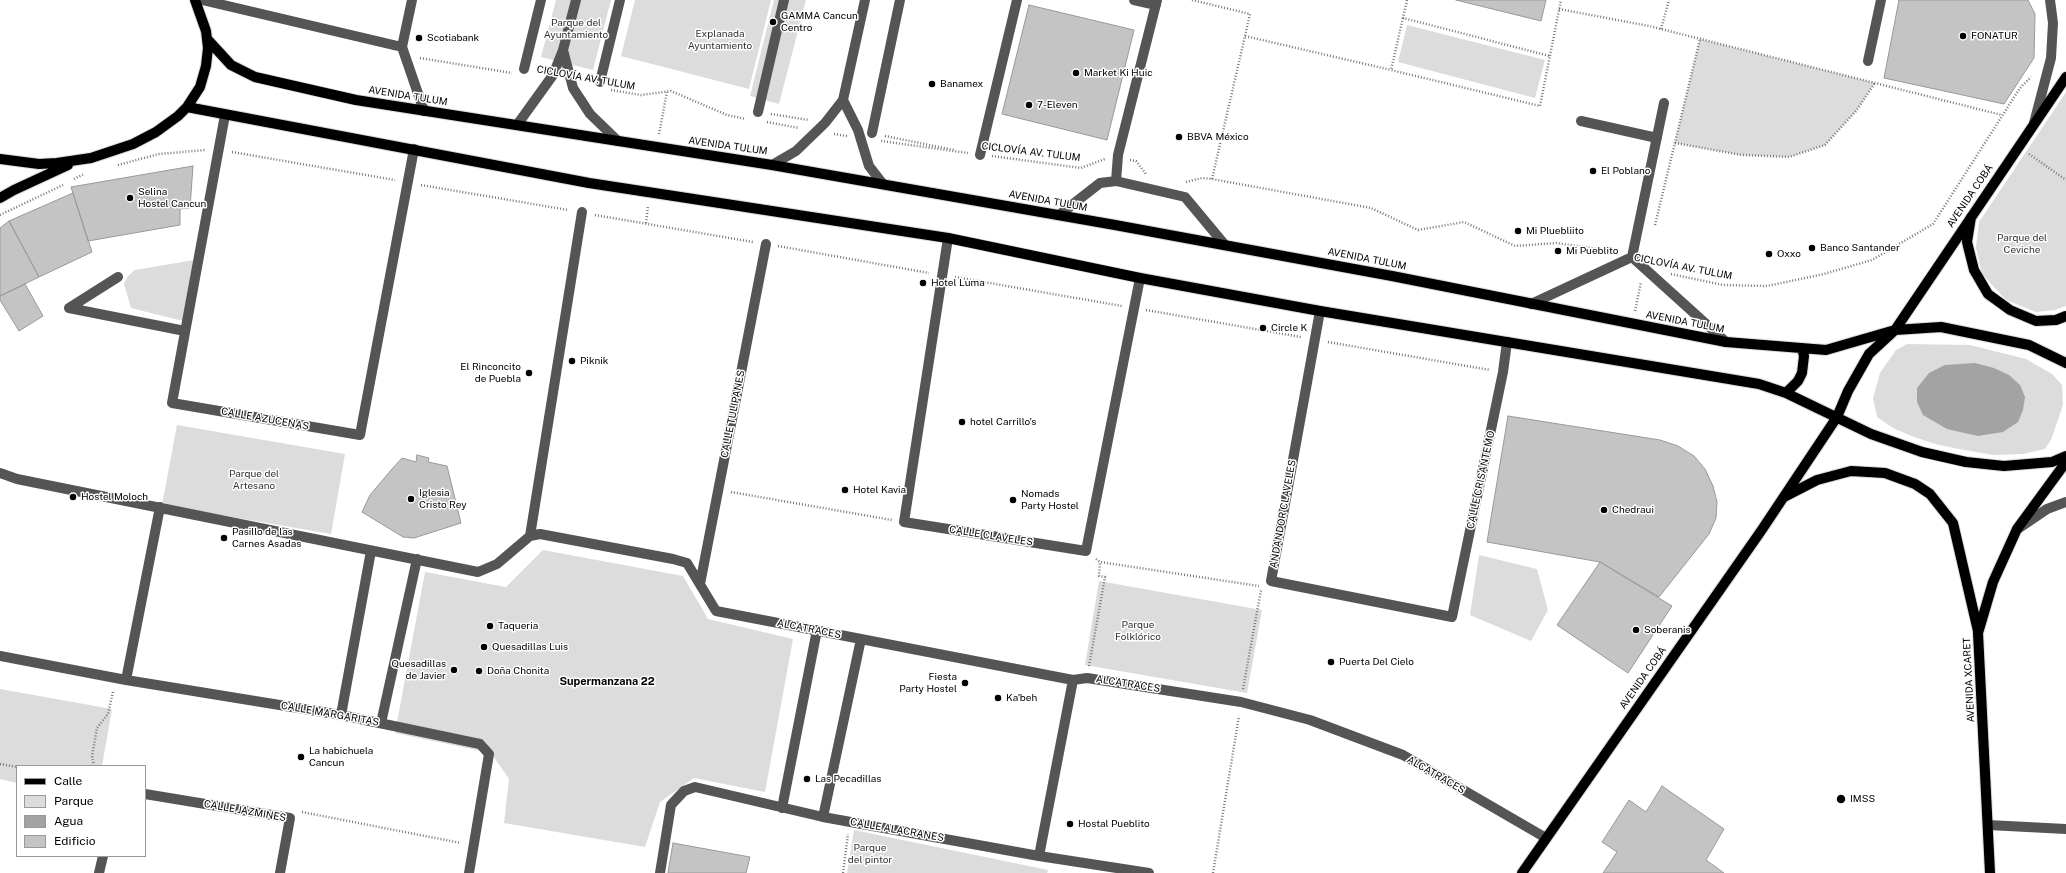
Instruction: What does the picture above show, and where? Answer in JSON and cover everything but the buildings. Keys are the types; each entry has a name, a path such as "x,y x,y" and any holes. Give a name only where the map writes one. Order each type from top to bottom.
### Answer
{"main road":[{"path":"0,198 14,190 78,161 120,149 145,138 168,124 187,107 200,87 204,77 208,40 195,0"},
{"name":"AVENIDA TULUM","path":"208,40 231,65 255,77 356,100 884,184 1225,245 1726,342 1826,350 1895,330 1941,327 2029,345 2066,363"},
{"name":"AVENIDA COBÁ","path":"1522,873 1783,498 1837,417 1848,391 1869,354 1895,330 1972,213 2066,77"},
{"path":"187,107 589,183 948,238 1140,278 1320,311 1760,384 1786,393 1871,434 1922,452 1966,462 2004,466 2052,462 2066,456"},
{"path":"0,158 39,164 78,161"},
{"path":"1972,213 1967,242 1974,270 1988,294 2010,310 2036,321 2056,320 2066,316"},
{"path":"1786,393 1798,381 1802,373 1804,356 1802,348"},
{"name":"AVENIDA XCARET","path":"1990,873 1978,633 1993,582 2017,529 2066,462"},
{"path":"1783,498 1817,480 1850,471 1885,473 1920,488 1930,494 1953,523 1978,633"}],"street":[{"path":"412,0 403,51 424,111"},
{"path":"521,72 541,0"},
{"path":"517,125 553,75 563,50 576,0"},
{"path":"602,86 620,0"},
{"path":"758,112 784,0"},
{"path":"772,165 796,151 817,131 843,100 866,0"},
{"path":"872,133 900,0"},
{"path":"980,155 1017,0"},
{"path":"1116,182 1118,158 1157,3 1134,0"},
{"path":"1868,61 1881,0"},
{"path":"2033,125 2051,58 2053,23 2050,0"},
{"path":"208,1 403,51"},
{"path":"563,50 573,88 590,114 618,141"},
{"path":"843,100 861,139 869,166 884,184"},
{"path":"1531,304 1632,257 1664,103"},
{"name":"CALLE AZUCENAS","path":"225,115 172,403 360,435 414,150"},
{"path":"1581,121 1657,138"},
{"path":"1059,215 1100,183 1116,182 1186,197 1225,245"},
{"path":"0,473 17,479 478,572 497,564 530,536 582,212"},
{"path":"904,522 944,275 948,238"},
{"name":"CALLE TULIPANES","path":"700,584 766,244"},
{"path":"1632,257 1726,342"},
{"path":"118,277 69,308 185,331"},
{"path":"1086,551 1140,278"},
{"name":"ANDANDOR CLAVELES","path":"1320,311 1271,581 1452,617"},
{"name":"CALLE CRISANTEMO","path":"1452,617 1503,372 1507,342"},
{"path":"2017,529 2047,509 2066,502"},
{"path":"126,680 160,507"},
{"name":"CALLE CLAVELES","path":"904,522 1086,551"},
{"name":"ALCATRACES","path":"530,536 540,534 672,559 687,564 716,611 1073,680 1087,678 1241,702 1310,720 1403,755 1546,838"},
{"path":"341,715 371,551"},
{"path":"381,723 417,559"},
{"path":"782,808 817,630"},
{"path":"823,817 861,639"},
{"name":"CALLE MARGARITAS","path":"0,656 126,680 341,715 480,744 489,754 474,846"},
{"path":"1039,856 1073,680"},
{"name":"CALLE ALACRANES","path":"660,873 671,805 684,791 695,787 823,817 1039,856 1149,873"},
{"name":"CALLE JAZMINES","path":"146,794 290,818 280,873"},
{"path":"1988,825 2066,829"},
{"path":"469,873 474,846"},
{"path":"99,873 103,857"}],"path":[{"path":"1192,0 1250,14 1212,179"},
{"path":"1391,70 1407,0"},
{"path":"1245,36 1540,106 1561,0"},
{"path":"1661,29 1669,0"},
{"path":"1559,9 1661,29 2002,115 2020,88 2051,58"},
{"path":"1403,18 1550,56"},
{"path":"1653,231 1700,39"},
{"path":"403,51 521,72"},
{"path":"1675,143 1741,155 1789,157 1825,145 1856,111 1875,83"},
{"name":"CICLOVÍA AV. TULUM","path":"602,86 641,95 671,91 692,99 727,116 749,119"},
{"path":"657,148 667,92"},
{"name":"CICLOVÍA AV. TULUM","path":"1644,268 1723,285 1767,286 1824,274 1872,260 1933,224 2002,115"},
{"name":"CICLOVÍA AV. TULUM","path":"764,122 861,139 1080,168 1104,160 1118,158 1136,161 1150,179"},
{"path":"2018,146 2066,180"},
{"path":"114,166 159,154 218,149 1503,372"},
{"path":"0,215 91,172"},
{"name":"CICLOVÍA AV. TULUM","path":"1179,184 1202,178 1212,179 1371,208 1418,230 1464,222 1515,246 1556,243 1605,250 1621,263"},
{"path":"1632,324 1644,268"},
{"path":"718,490 904,522"},
{"path":"1086,551 1100,562 1262,587 1241,702 1213,873"},
{"path":"1087,678 1105,578 1099,576 1100,562"},
{"path":"94,765 92,756 97,728 108,714 115,678"},
{"path":"0,764 16,767"},
{"path":"290,818 302,812 474,846"},
{"path":"843,873 848,836 848,821"}],"green space":[{"name":"Parque del Ayuntamiento","path":"556,0 611,0 593,70 541,57"},
{"name":"Explanada Ayuntamiento","path":"635,0 771,0 749,89 621,56"},
{"path":"774,0 806,0 779,104 750,96"},
{"path":"1407,25 1545,60 1535,98 1398,62"},
{"path":"1700,39 1875,83 1856,111 1825,145 1789,157 1741,155 1675,143"},
{"name":"Parque del Ceviche","path":"2066,92 2066,306 2055,310 2036,312 2006,300 1982,274 1976,248 1979,222"},
{"path":"194,260 183,321 131,308 124,284 128,276 135,270"},
{"path":"1907,344 1970,345 2026,359 2052,374 2062,385 2063,405 2051,440 2045,449 2023,454 1993,455 1959,449 1939,445 1914,437 1893,428 1877,417 1873,398 1880,373 1896,350"},
{"name":"Parque del Artesano","path":"177,425 345,454 331,534 162,505"},
{"path":"543,550 683,576 708,619 793,639 765,792 694,778 660,802 645,847 504,823 509,779 491,753 395,733 425,572 506,587"},
{"path":"1479,555 1537,569 1548,610 1531,641 1470,615"},
{"name":"Parque Folklórico","path":"1099,581 1262,610 1247,693 1085,665"},
{"path":"0,689 112,709 102,765 16,765 16,783 0,779"},
{"name":"Parque del pintor","path":"854,830 1048,870 1047,873 847,873"}],"water":[{"path":"1975,363 1994,368 2009,375 2020,385 2025,397 2023,410 2018,422 2003,432 1978,436 1947,429 1923,415 1917,402 1917,388 1929,373 1945,365"}],"place":[{"name":"GAMMA Cancun Centro","path":"773,22"},
{"name":"FONATUR","path":"1963,36"},
{"name":"Scotiabank","path":"419,38"},
{"name":"Market Ki Huic","path":"1076,73"},
{"name":"Banamex","path":"932,84"},
{"name":"7-Eleven","path":"1029,105"},
{"name":"BBVA México","path":"1179,137"},
{"name":"El Poblano","path":"1593,171"},
{"name":"Selina Hostel Cancun","path":"130,198"},
{"name":"Mi Pluebliito","path":"1518,231"},
{"name":"Banco Santander","path":"1812,248"},
{"name":"Mi Pueblito","path":"1558,251"},
{"name":"Oxxo","path":"1769,254"},
{"name":"Hotel Luma","path":"923,283"},
{"name":"Circle K","path":"1263,328"},
{"name":"Piknik","path":"572,361"},
{"name":"El Rinconcito de Puebla","path":"529,373"},
{"name":"hotel Carrillo's","path":"962,422"},
{"name":"Hotel Kavia","path":"845,490"},
{"name":"Hostel Moloch","path":"73,497"},
{"name":"Iglesia Cristo Rey","path":"411,499"},
{"name":"Nomads Party Hostel","path":"1013,500"},
{"name":"Chedraui","path":"1604,510"},
{"name":"Pasillo de las Carnes Asadas","path":"224,538"},
{"name":"Taqueria","path":"490,626"},
{"name":"Soberanis","path":"1636,630"},
{"name":"Quesadillas Luis","path":"484,647"},
{"name":"Puerta Del Cielo","path":"1331,662"},
{"name":"Quesadillas de Javier","path":"454,670"},
{"name":"Doña Chonita","path":"479,671"},
{"name":"Fiesta Party Hostel","path":"965,683"},
{"name":"Ka'beh","path":"998,698"},
{"name":"La habichuela Cancun","path":"301,757"},
{"name":"Las Pecadillas","path":"807,779"},
{"name":"IMSS","path":"1841,799"},
{"name":"Hostal Pueblito","path":"1070,824"}],"district":[{"name":"Supermanzana 22","path":"607,682"}]}
